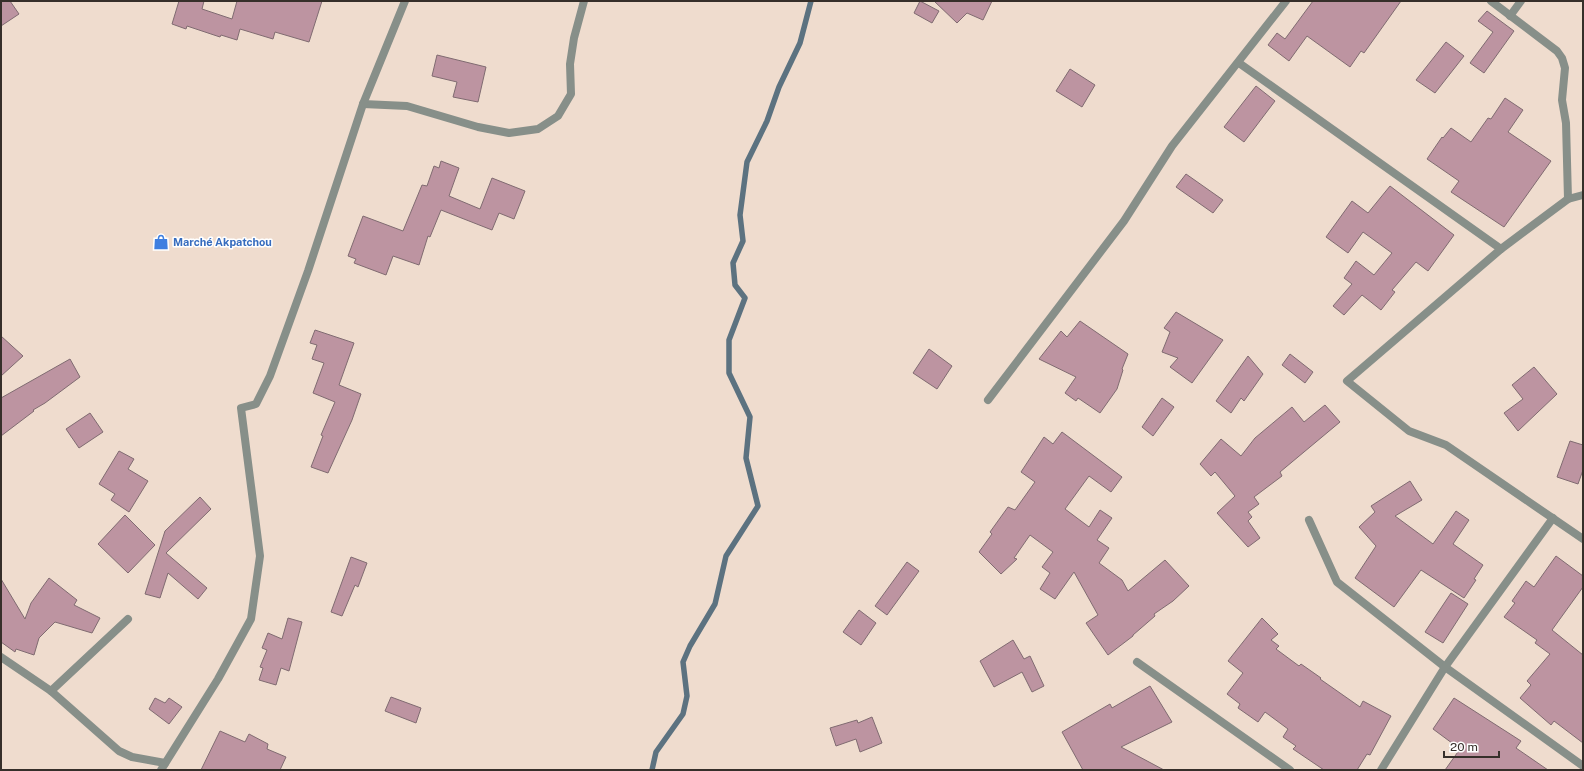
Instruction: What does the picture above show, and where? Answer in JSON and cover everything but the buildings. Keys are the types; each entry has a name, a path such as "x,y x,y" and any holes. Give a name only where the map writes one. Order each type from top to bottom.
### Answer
{"street":[{"path":"1,657 51,691 119,751 132,757 163,766 218,679 251,618 260,556 241,408 256,404 270,376 308,271 363,104 405,1"},
{"path":"363,104 407,106 478,127 509,133 538,129 558,116 571,94 570,64 574,38 584,1"},
{"path":"988,400 1124,221 1172,146 1239,63 1286,1"},
{"path":"1491,1 1557,51 1562,58 1565,68 1562,100 1566,123 1568,199"},
{"path":"1510,16 1521,1"},
{"path":"1239,63 1501,249"},
{"path":"1583,195 1568,199 1501,249 1348,381 1409,431 1446,445 1583,539"},
{"path":"1382,770 1445,667 1553,518"},
{"path":"1309,520 1337,582 1445,667 1583,766"},
{"path":"51,691 128,619"},
{"path":"1137,662 1290,770"}],"waterway":[{"path":"652,770 656,752 683,714 687,696 683,662 690,646 715,604 726,556 758,506 746,458 750,417 729,373 729,340 745,298 735,285 733,263 743,241 740,215 747,162 767,121 779,87 800,43 811,1"}],"place":[{"name":"Marché Akpatchou","path":"161,242"}]}
